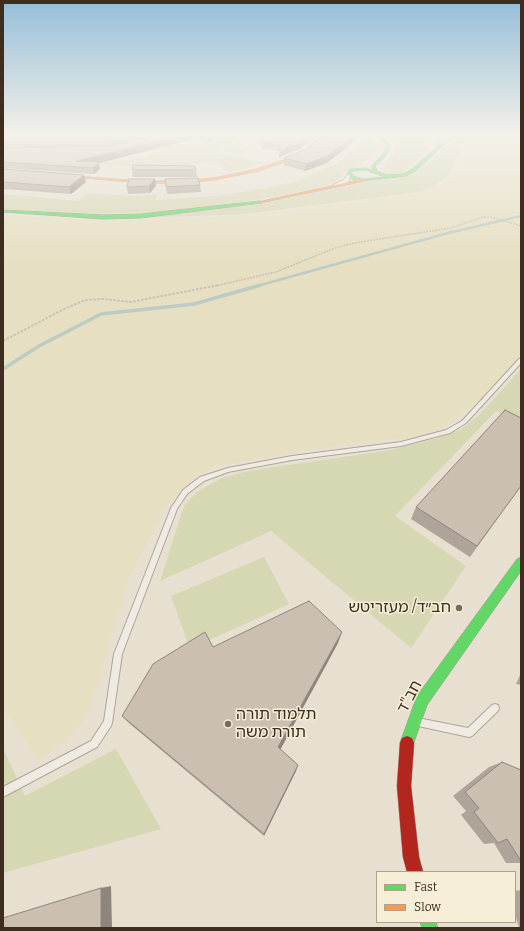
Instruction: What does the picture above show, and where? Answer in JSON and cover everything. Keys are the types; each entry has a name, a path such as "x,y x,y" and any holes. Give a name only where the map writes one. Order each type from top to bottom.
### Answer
{"street":[{"path":"108,179 142,182 181,182 209,179"},
{"path":"335,186 347,179"},
{"path":"3,211 103,217 140,216 247,205 363,180"},
{"name":"חב\"ד","path":"415,871 411,857 404,786 406,739 422,701 521,562"}],"lane":[{"path":"3,792 94,744 108,723 118,654 174,508 185,492 202,479 228,470 292,458 401,444 448,432 464,422 521,360"},
{"path":"414,721 469,733 495,708"}],"path":[{"path":"3,341 66,308 94,299 131,302 195,291 276,272 335,248 354,243 451,228 483,217 491,217 521,226"}],"shaded area":[{"path":"449,179 521,179 521,355 484,396 450,424 424,436 353,443 214,466 182,487 162,514 128,580 88,714 69,738 38,761 3,708 3,216 132,220 247,215 402,196 426,192 436,188"}],"green space":[{"path":"299,179 339,179 336,182 316,188 273,197 162,211 90,214 3,209 3,194 79,201 87,193 133,196 157,194 156,200 216,196 293,182"},
{"path":"385,179 443,179 435,186 418,192 245,214 137,218 255,205 365,182"},
{"path":"521,369 521,423 496,411 395,516 466,566 411,648 271,531 160,581 184,506 197,492 222,478 248,471 391,450 438,438 462,429 480,414"},
{"path":"264,557 289,604 190,649 171,596"},
{"path":"3,748 25,796 116,749 161,829 3,873"}],"building":[{"path":"3,179 78,179 69,187 3,182"},
{"path":"129,179 155,179 149,186 127,187"},
{"path":"165,179 198,179 200,185 166,187"},
{"path":"505,410 521,418 521,486 477,546 416,507"},
{"path":"309,601 342,632 278,747 298,765 264,834 122,716 153,664 205,632 213,647"},
{"path":"502,762 521,770 521,861 507,839 498,843 474,812 479,808 465,792"},
{"path":"101,888 101,928 3,928 3,918"}],"waterway":[{"path":"257,286 448,233 521,216"},
{"path":"3,369 39,346 101,314 194,304 261,285"}],"traffic: fast":[{"path":"361,179 369,179"},
{"path":"3,211 103,217 140,216 260,202"},
{"path":"407,743 422,701 521,562"},
{"path":"428,923 430,928"}],"traffic: slow":[{"path":"108,179 142,182 181,182 209,179"},
{"path":"260,202 363,180"}],"traffic: jam":[{"path":"407,743 404,786 411,857 415,871"}],"place":[{"name":"חב״ד/ מעזריטש","path":"459,608"},
{"name":"תלמוד תורה תורת משה","path":"228,724"}]}
